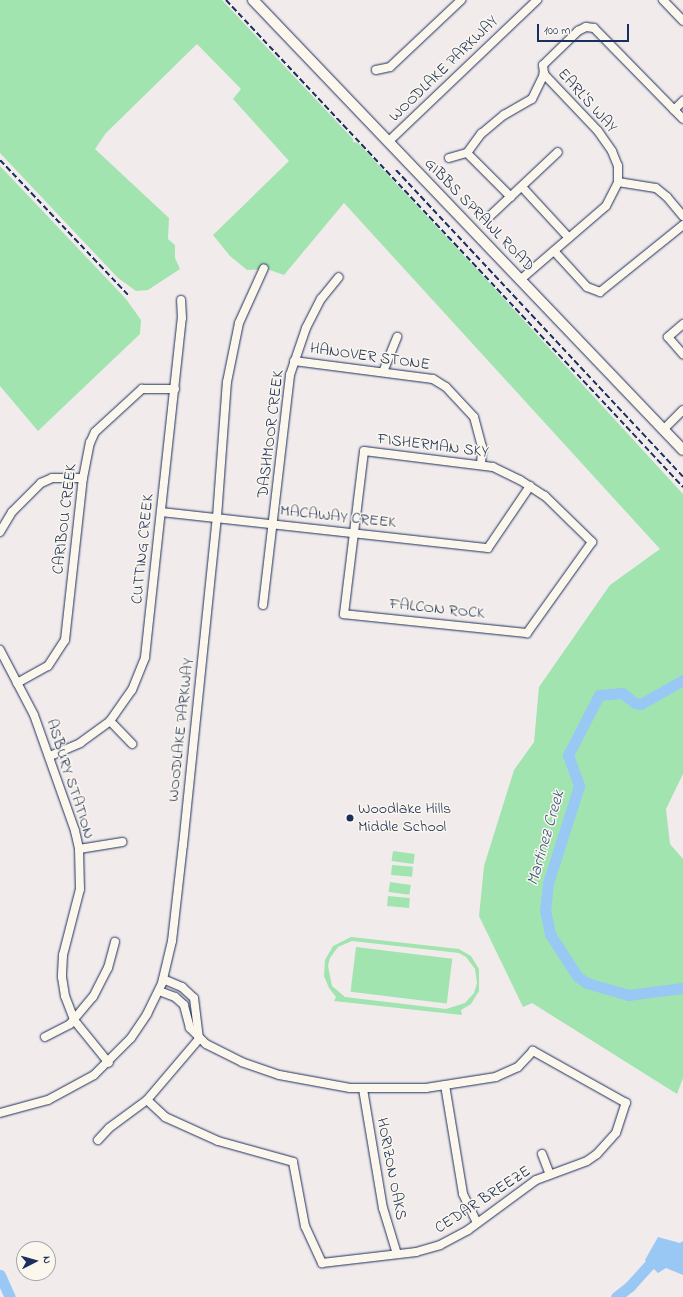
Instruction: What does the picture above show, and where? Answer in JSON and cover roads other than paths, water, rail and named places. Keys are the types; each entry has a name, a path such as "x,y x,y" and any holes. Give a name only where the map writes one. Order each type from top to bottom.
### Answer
{"main road":[{"name":"GIBBS SPRAWL ROAD","path":"253,0 683,450"}],"street":[{"path":"376,70 390,67 461,0"},
{"name":"WOODLAKE PARKWAY","path":"388,142 537,0"},
{"path":"663,0 683,21"},
{"name":"EARL'S WAY","path":"618,182 615,159 601,136 544,74 543,65 582,29 594,28 674,110"},
{"path":"449,158 467,153 481,134 504,115 532,99 544,74"},
{"path":"683,101 674,110 683,120"},
{"path":"490,216 558,152"},
{"path":"467,153 511,197"},
{"path":"520,280 606,206 618,182 656,188 667,197 683,216"},
{"path":"522,187 569,238"},
{"path":"554,251 587,287 600,292 683,225"},
{"name":"WOODLAKE PARKWAY","path":"0,1113 29,1107 59,1095 81,1084 108,1062 140,1026 159,991 163,979 172,941 217,517 227,382 232,349 248,300 264,268"},
{"name":"DASHMOOR CREEK","path":"263,605 274,524 287,392 294,361 312,314 339,276"},
{"name":"CUTTING CREEK","path":"50,756 80,743 110,721 132,690 145,657 175,389 182,318 181,300"},
{"path":"683,324 668,336 683,354"},
{"path":"383,372 397,337"},
{"name":"HANOVER STONE","path":"294,361 433,379 446,387 463,402 474,417 480,432 481,464"},
{"name":"CARIBOU CREEK","path":"17,683 48,666 65,640 83,478 90,443 102,423 142,389 175,389"},
{"path":"663,430 683,410"},
{"name":"FISHERMAN SKY","path":"354,532 364,451 481,464 493,467 530,486 557,505 592,542 527,633"},
{"path":"0,532 12,512 41,483 52,478 83,478"},
{"name":"MACAWAY CREEK","path":"161,512 354,532 488,548 530,486"},
{"name":"FALCON ROCK","path":"354,532 344,614 527,633"},
{"name":"ASBURY STATION","path":"0,650 34,715 50,756 79,850 80,889 63,955 62,977 65,996 74,1020 108,1062"},
{"path":"110,721 132,744"},
{"path":"79,850 122,842"},
{"path":"45,1037 64,1028 74,1020 101,983 116,942"},
{"path":"98,1140 109,1128 147,1100 199,1039 196,1006 188,991 163,979"},
{"path":"159,991 175,997 186,1010 190,1028 199,1039 242,1062 279,1075 318,1084 363,1089 391,1090 445,1085 463,1194 477,1223"},
{"path":"186,1010 196,1006"},
{"name":"CEDAR BREEZE","path":"147,1100 165,1117 218,1141 293,1162 305,1226 322,1263 396,1254 440,1245 477,1223 525,1187 550,1174 587,1160 606,1146 616,1133 626,1103 533,1051 508,1073 445,1085"},
{"name":"HORIZON OAKS","path":"363,1089 383,1208 396,1254"},
{"path":"542,1154 550,1174"}],"water":[{"path":"658,1237 680,1243 683,1241 683,1275 666,1268 658,1273 645,1260"}],"waterway":[{"name":"Martinez Creek","path":"683,680 641,704 635,703 622,693 599,695 568,755 579,786 548,883 545,910 550,934 577,976 587,983 628,995 683,988"},
{"name":"Martinez Creek","path":"616,1297 630,1286 650,1264 683,1254"},
{"name":"Martinez Creek","path":"0,1275 10,1297"}],"railway":[{"path":"226,0 683,487"},
{"path":"0,160 128,295"},
{"path":"396,170 683,477"}],"place":[{"name":"Woodlake Hills Middle School","path":"350,818"}]}
